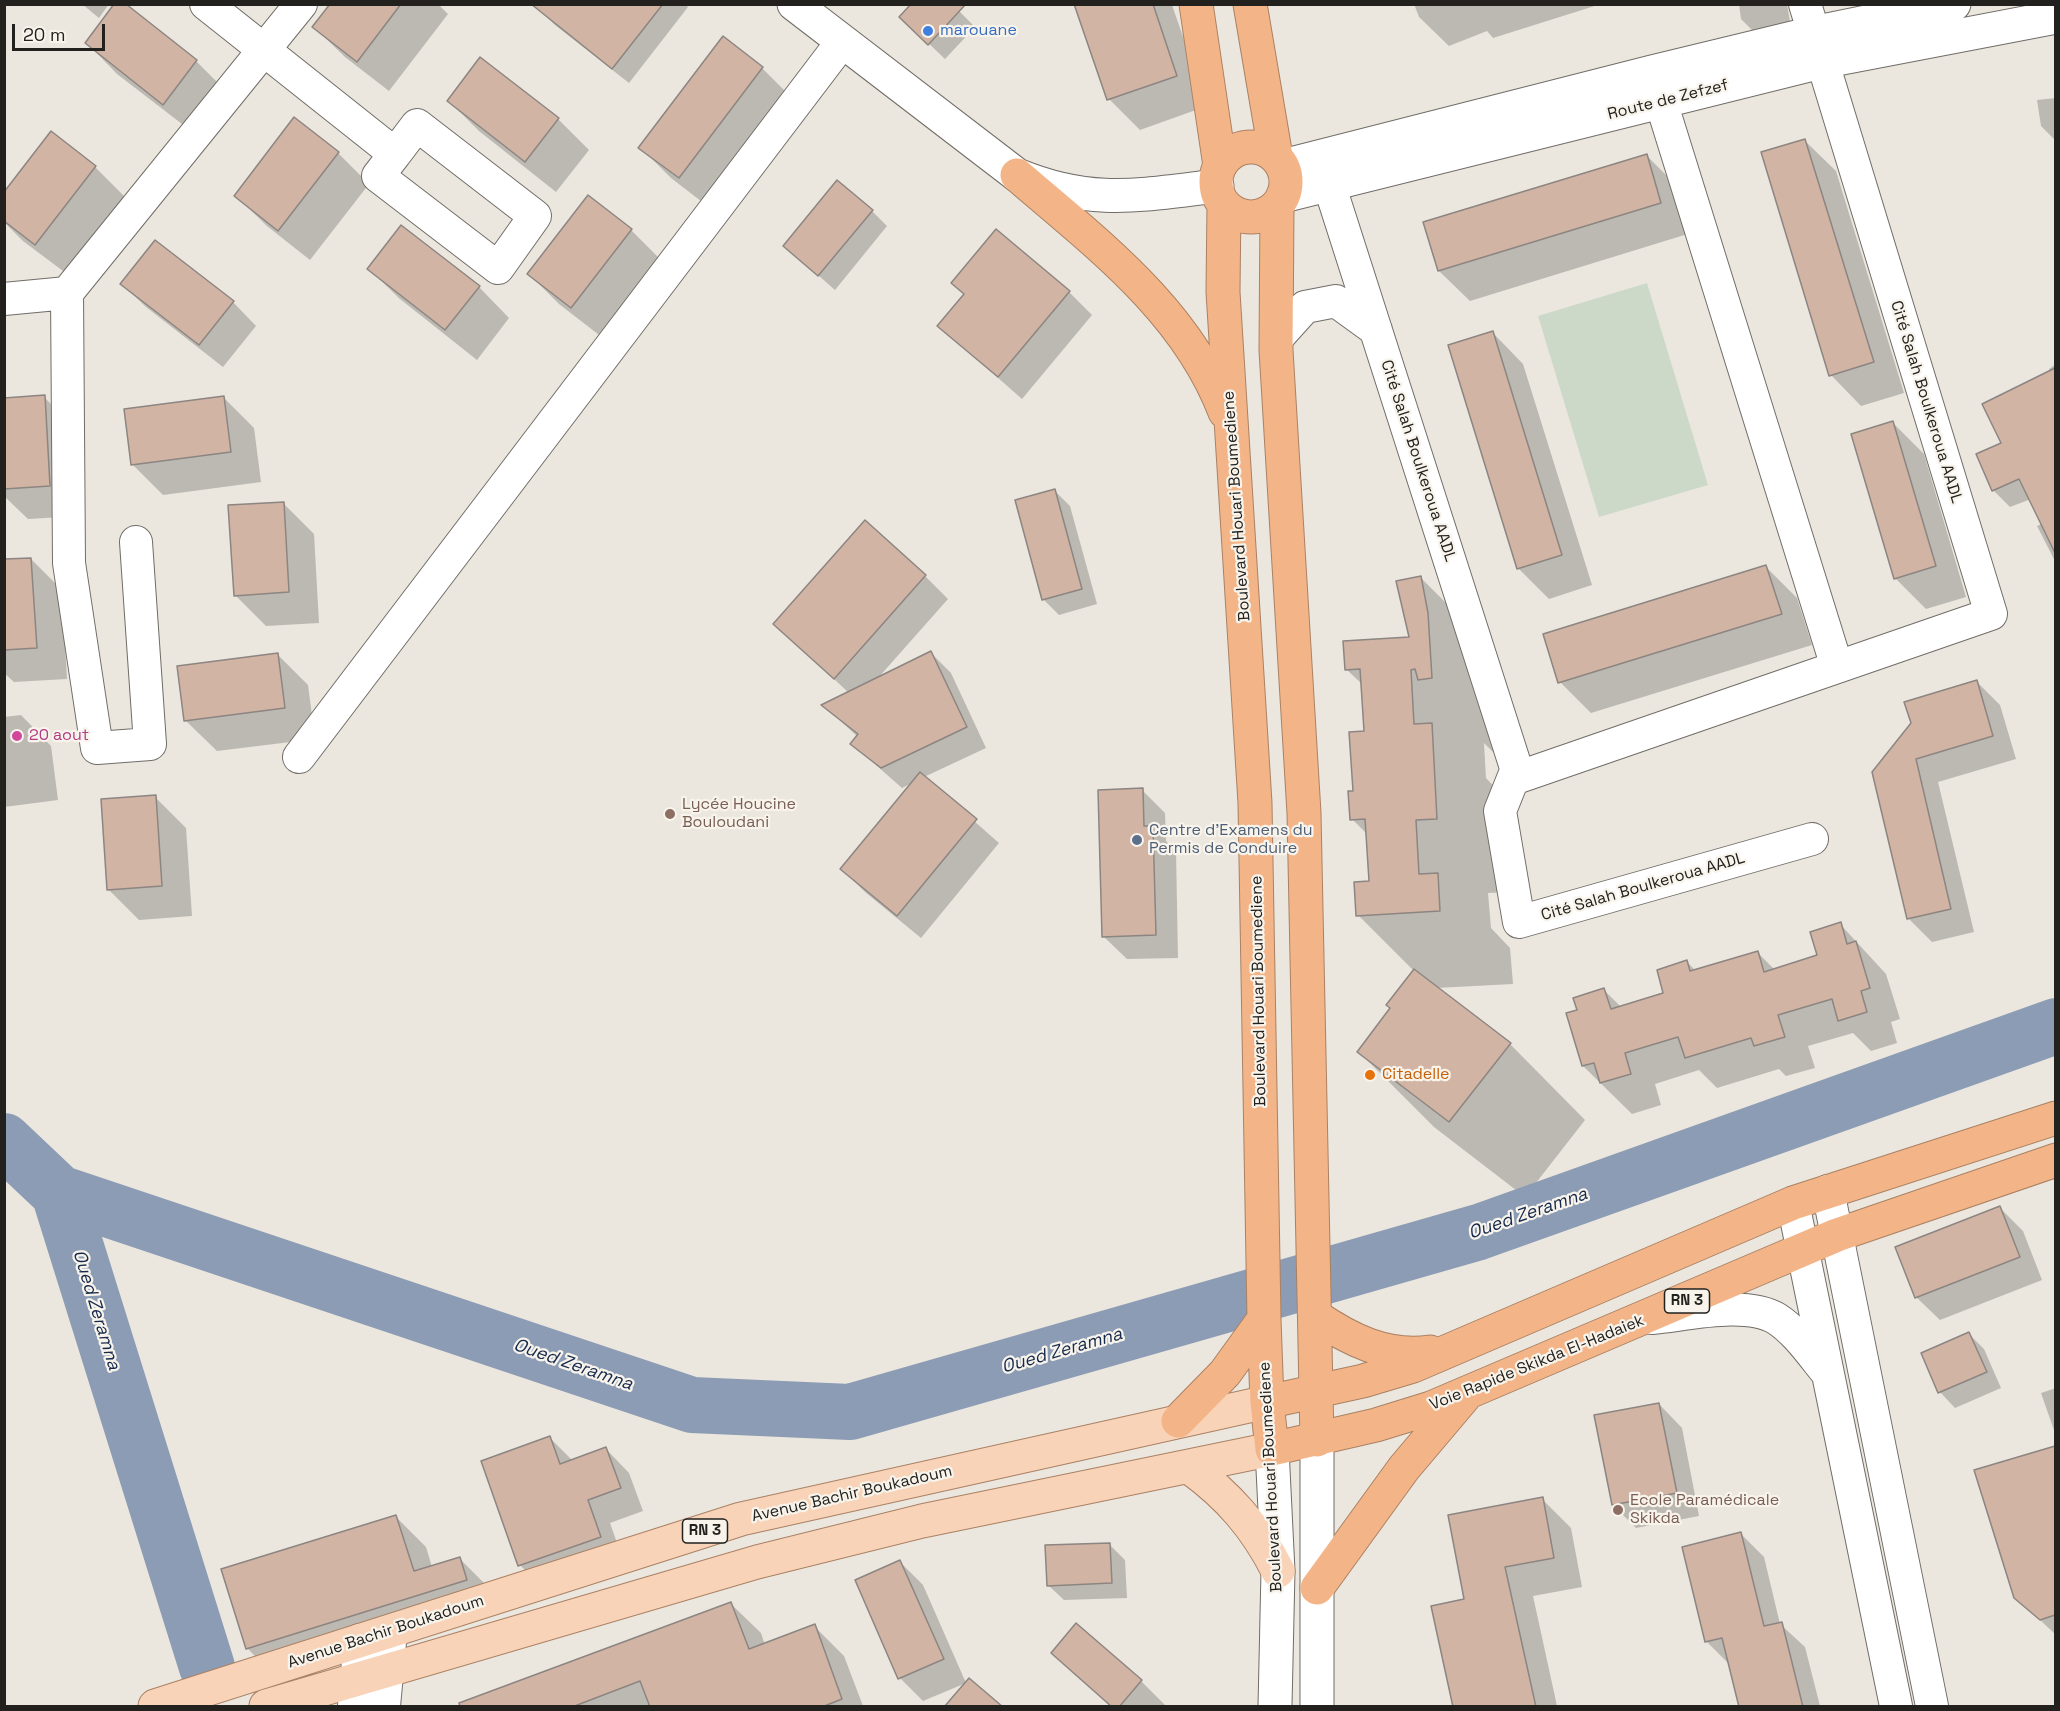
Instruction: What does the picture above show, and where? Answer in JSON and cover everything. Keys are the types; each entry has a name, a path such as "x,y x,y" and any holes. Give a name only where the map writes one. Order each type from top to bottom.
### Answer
{"highway":[{"name":"Boulevard Houari Boumediene","path":"1196,4 1220,185 1223,292 1255,802 1264,1319 1267,1402 1272,1449"},
{"path":"1250,4 1285,177 1277,338 1304,813 1317,1440"},
{"path":"1246,148 1268,151 1285,177 1256,217 1233,212 1220,185 1235,151 1246,148"},
{"path":"1017,175 1150,294 1192,350 1222,404 1233,433"},
{"name":"RN 3","path":"1317,1391 1363,1381 1413,1366 1793,1203 2055,1118"},
{"name":"Voie Rapide Skikda El-Hadaiek","path":"1317,1440 1398,1418 1467,1393 1645,1319 1837,1235 2055,1160"},
{"path":"1316,1316 1345,1337 1379,1350 1416,1354 1452,1348"},
{"path":"1178,1421 1225,1373 1264,1319"},
{"name":"Avenue Bachir Boukadoum","path":"1267,1402 1317,1391"},
{"path":"1317,1588 1404,1468 1467,1393"},
{"name":"RN 3","path":"1272,1449 1317,1440"}],"main road":[{"path":"794,4 1017,175 1047,187 1099,196 1132,196 1220,185"},
{"name":"Route de Zefzef","path":"1285,177 1652,72 1813,33 1954,4"},
{"name":"Route de Zefzef","path":"1285,177 1329,184 1661,103 1813,33 2055,17"},
{"name":"Avenue Bachir Boukadoum","path":"156,1707 741,1519 1267,1402"},
{"path":"1317,1440 1317,1707"},
{"name":"RN 3","path":"266,1707 343,1696 388,1671 757,1562 922,1521 1272,1449"},
{"name":"Boulevard Houari Boumediene","path":"1272,1449 1278,1571 1275,1707"},
{"path":"1189,1467 1217,1487 1242,1512 1262,1540 1278,1571"}],"street":[{"path":"206,4 262,51 395,154"},
{"path":"136,542 150,744 97,747 69,563 67,293 301,4"},
{"name":"Cité Salah Boulkeroua AADL","path":"1329,184 1519,777 1991,614 1813,33"},
{"path":"299,757 842,42"},
{"path":"1652,72 1837,667"},
{"path":"417,125 535,216 498,268 378,176 395,154 417,125"},
{"path":"4,299 67,293"},
{"path":"1277,338 1305,307 1336,301 1376,330"},
{"name":"Cité Salah Boulkeroua AADL","path":"1516,771 1500,811 1519,922 1812,839"},
{"path":"1828,1191 1932,1707"},
{"path":"1793,1203 1896,1707"},
{"path":"1645,1319 1742,1309 1776,1319 1810,1352 1830,1378"},
{"path":"384,1707 390,1631"},
{"path":"343,1696 360,1640"},
{"path":"394,1707 417,1672 434,1657"}],"green space":[{"path":"1647,283 1708,485 1599,517 1538,316"}],"building":[{"path":"114,4 126,4 197,60 163,105 85,43"},
{"path":"330,4 401,4 357,62 312,27"},
{"path":"531,4 663,4 612,69"},
{"name":"marouane","path":"911,4 966,4 928,45 899,17"},
{"path":"1074,4 1153,4 1177,76 1107,100"},
{"path":"723,36 763,67 679,178 638,148"},
{"path":"480,57 559,118 525,162 447,101"},
{"path":"294,117 339,152 278,231 234,196"},
{"path":"51,131 96,166 35,245 4,221 4,192"},
{"path":"1805,139 1874,362 1829,376 1761,152"},
{"path":"1647,154 1661,203 1438,271 1423,222"},
{"path":"837,180 873,210 818,276 783,246"},
{"path":"588,195 632,229 571,308 527,274"},
{"path":"401,225 480,286 445,330 367,269"},
{"path":"996,229 1070,291 998,377 937,326 964,294 951,283"},
{"path":"155,240 234,301 199,345 120,284"},
{"path":"1493,331 1562,555 1517,569 1448,345"},
{"path":"2055,368 2055,553 2019,479 1992,491 1976,454 2001,443 1982,404"},
{"path":"45,395 50,486 4,489 4,398"},
{"path":"224,396 231,452 131,465 124,409"},
{"path":"1893,421 1936,566 1894,579 1851,434"},
{"path":"1055,489 1082,589 1042,600 1015,500"},
{"path":"284,502 289,592 234,596 228,505"},
{"path":"865,520 926,575 834,679 773,624"},
{"path":"31,558 37,648 4,650 4,559"},
{"path":"1766,565 1782,614 1558,683 1543,634"},
{"path":"1421,576 1428,613 1432,678 1418,680 1415,669 1411,670 1414,724 1432,723 1437,819 1416,820 1419,874 1438,873 1440,911 1356,916 1354,882 1369,881 1365,819 1350,820 1348,791 1353,791 1349,732 1364,731 1360,669 1345,670 1343,641 1409,637 1396,581"},
{"path":"931,651 967,727 881,768 850,744 858,734 821,705"},
{"path":"278,653 285,708 184,721 177,666"},
{"path":"1977,680 1993,736 1916,759 1951,909 1907,919 1872,772 1911,723 1904,702"},
{"path":"920,772 977,819 897,916 840,869"},
{"path":"1143,788 1144,826 1153,826 1156,935 1102,937 1098,790"},
{"path":"156,795 162,886 107,890 101,799"},
{"path":"1841,922 1847,944 1856,941 1870,988 1861,991 1867,1012 1838,1021 1832,999 1778,1015 1785,1037 1754,1046 1751,1038 1685,1058 1678,1037 1625,1053 1631,1074 1600,1083 1594,1063 1582,1066 1566,1013 1577,1010 1573,998 1604,988 1611,1009 1663,993 1657,970 1687,960 1690,971 1758,951 1764,972 1817,955 1810,932"},
{"path":"1414,969 1511,1043 1449,1122 1357,1052 1390,1008 1386,1005"},
{"path":"2000,1206 2020,1257 1915,1298 1895,1247"},
{"path":"1969,1332 1987,1372 1938,1393 1921,1353"},
{"path":"1659,1403 1677,1493 1612,1505 1594,1415"},
{"path":"550,1436 560,1464 606,1447 621,1488 588,1500 601,1537 518,1566 481,1461"},
{"path":"2055,1446 2055,1615 2040,1620 2014,1598 1974,1470"},
{"path":"1543,1497 1554,1558 1505,1567 1536,1707 1453,1707 1431,1606 1464,1599 1448,1515"},
{"path":"396,1515 414,1571 460,1557 467,1580 246,1649 221,1569"},
{"path":"1741,1532 1764,1626 1782,1622 1803,1707 1739,1707 1722,1638 1705,1642 1682,1547"},
{"path":"1110,1543 1112,1583 1047,1586 1045,1545"},
{"path":"900,1560 944,1659 898,1679 855,1580"},
{"path":"731,1602 749,1649 815,1624 842,1699 822,1707 650,1707 640,1681 572,1707 460,1707 459,1703"},
{"path":"1076,1623 1142,1680 1119,1707 1112,1707 1051,1653"},
{"path":"969,1678 1003,1707 944,1707"}],"waterway":[{"name":"Oued Zeramna","path":"59,1193 692,1405 850,1412 1479,1232 2056,1026"},
{"name":"Oued Zeramna","path":"4,1141 59,1193 207,1667"}],"place":[{"name":"marouane","path":"928,31"},
{"name":"20 aout","path":"17,736"},
{"name":"Lycée Houcine Bouloudani","path":"670,814"},
{"name":"Centre d'Examens du Permis de Conduire","path":"1137,840"},
{"name":"Citadelle","path":"1370,1075"},
{"name":"Ecole Paramédicale Skikda","path":"1618,1510"}]}
